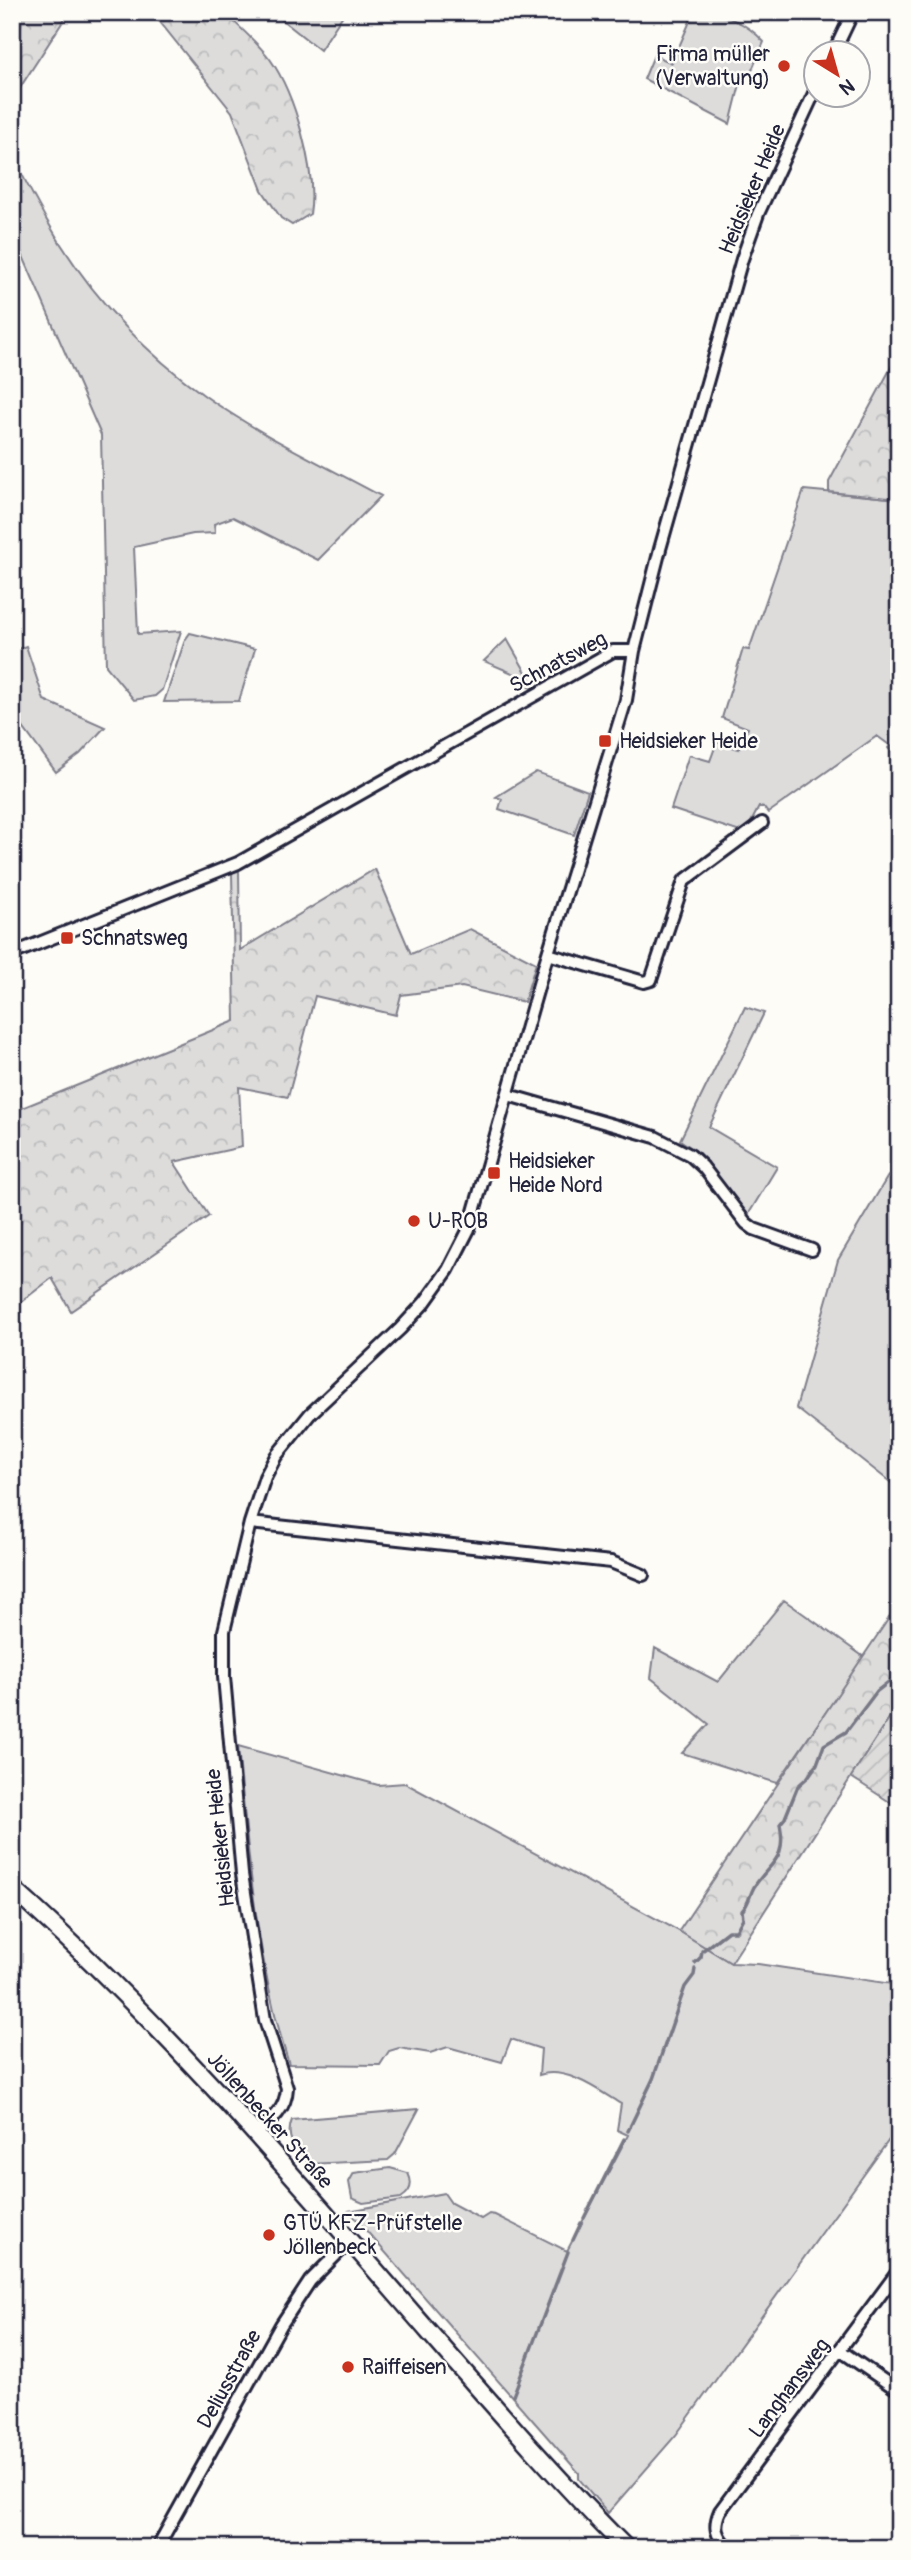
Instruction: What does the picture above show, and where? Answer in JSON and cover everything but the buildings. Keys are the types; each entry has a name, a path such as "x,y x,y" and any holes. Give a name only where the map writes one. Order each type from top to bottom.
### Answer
{"main road":[{"name":"Jöllenbecker Straße","path":"12,1888 117,1986 255,2134 552,2472 626,2548"}],"street":[{"path":"841,38 853,12"},
{"name":"Heidsieker Heide","path":"255,2134 283,2108 287,2088 265,2020 251,1940 242,1874 224,1676 224,1631 250,1523 265,1477 290,1436 425,1302 448,1270 474,1214 548,954 626,700 634,651 742,259 758,214 808,108"},
{"name":"Schnatsweg","path":"12,954 237,863 613,651 634,651"},
{"path":"548,954 644,982 651,980 684,881 762,823"},
{"path":"508,1095 655,1137 676,1146 703,1167 746,1223 754,1229 812,1250"},
{"path":"250,1523 611,1562 643,1575"},
{"name":"Deliusstraße","path":"157,2548 281,2325 310,2281 350,2241"},
{"name":"Langhansweg","path":"727,2548 718,2538 715,2529 720,2511 899,2270"},
{"path":"841,2351 899,2391"}],"green space":[{"path":"12,12 69,12 12,100"},
{"path":"152,12 224,12 270,59 288,92 302,134 310,177 310,214 292,225 281,218 262,190 232,112"},
{"path":"272,12 345,12 320,50"},
{"path":"694,12 714,14 732,20 749,29 764,42 752,70 741,80 730,124 644,79 654,55 672,63"},
{"path":"12,152 61,245 96,293 136,338 181,378 247,424 381,496 318,560 233,517 214,524 215,533 193,534 134,547 138,634 181,631 162,690 155,696 134,700 106,666 101,435 12,231"},
{"path":"899,353 899,499 829,492 829,482"},
{"path":"804,490 899,499 899,752 877,736 768,813 759,807 749,826 740,832 671,809 689,755 710,761 717,742 739,749 748,728 722,718 743,649 749,650"},
{"path":"190,633 255,649 239,701 164,702 185,640"},
{"path":"507,639 535,688 532,690 522,677 484,661"},
{"path":"26,646 44,700 105,727 80,754 56,772 16,718 12,719 12,651"},
{"path":"536,772 588,791 574,835 499,809 502,799 496,797"},
{"path":"375,869 411,954 470,929 536,963 524,1002 462,987 401,995 396,1015 315,996 288,1097 239,1087 242,1147 174,1162 209,1216 71,1311 52,1278 12,1309 12,1112 235,1021 232,873 239,870 240,950"},
{"path":"745,1007 764,1013 709,1127 777,1167 748,1215 699,1153 680,1140"},
{"path":"888,1176 899,1184 899,1489 796,1408 838,1260"},
{"path":"784,1600 864,1657 777,1783 682,1753 709,1724 651,1678 655,1648 718,1682"},
{"path":"899,1603 899,1703 731,1963 679,1931"},
{"path":"899,1703 899,1808 851,1777"},
{"path":"238,1746 378,1785 405,1783 679,1931 731,1963 758,1964 899,1985 899,2126 676,2435 608,2513 579,2479 579,2473 349,2211 444,2193 451,2203 481,2219 489,2214 495,2215 567,2251 628,2135 617,2130 621,2104 571,2077 549,2073 539,2075 541,2049 511,2039 502,2062 448,2047 430,2053 399,2048 389,2051 380,2065 289,2064 261,1946"},
{"path":"419,2109 395,2154 388,2160 309,2164 291,2139 292,2120"},
{"path":"390,2168 408,2173 410,2187 404,2196 363,2203 352,2198 349,2182 354,2173"}],"waterway":[{"path":"889,748 899,757"},
{"path":"695,1963 701,1957 702,1951 728,1931 736,1931 754,1887 779,1853 782,1836 780,1824 798,1786 817,1764 824,1745 846,1732 877,1691 899,1674"},
{"path":"628,2131 653,2079 685,1987 695,1969"},
{"path":"584,2218 624,2139"},
{"path":"573,2240 581,2223"},
{"path":"513,2396 568,2252"}],"place":[{"name":"Firma müller (Verwaltung)","path":"784,66"},
{"name":"Heidsieker Heide","path":"605,741"},
{"name":"Schnatsweg","path":"67,938"},
{"name":"Heidsieker Heide Nord","path":"494,1173"},
{"name":"U-ROB","path":"414,1221"},
{"name":"GTÜ KFZ-Prüfstelle Jöllenbeck","path":"269,2235"},
{"name":"Raiffeisen","path":"348,2367"}]}
